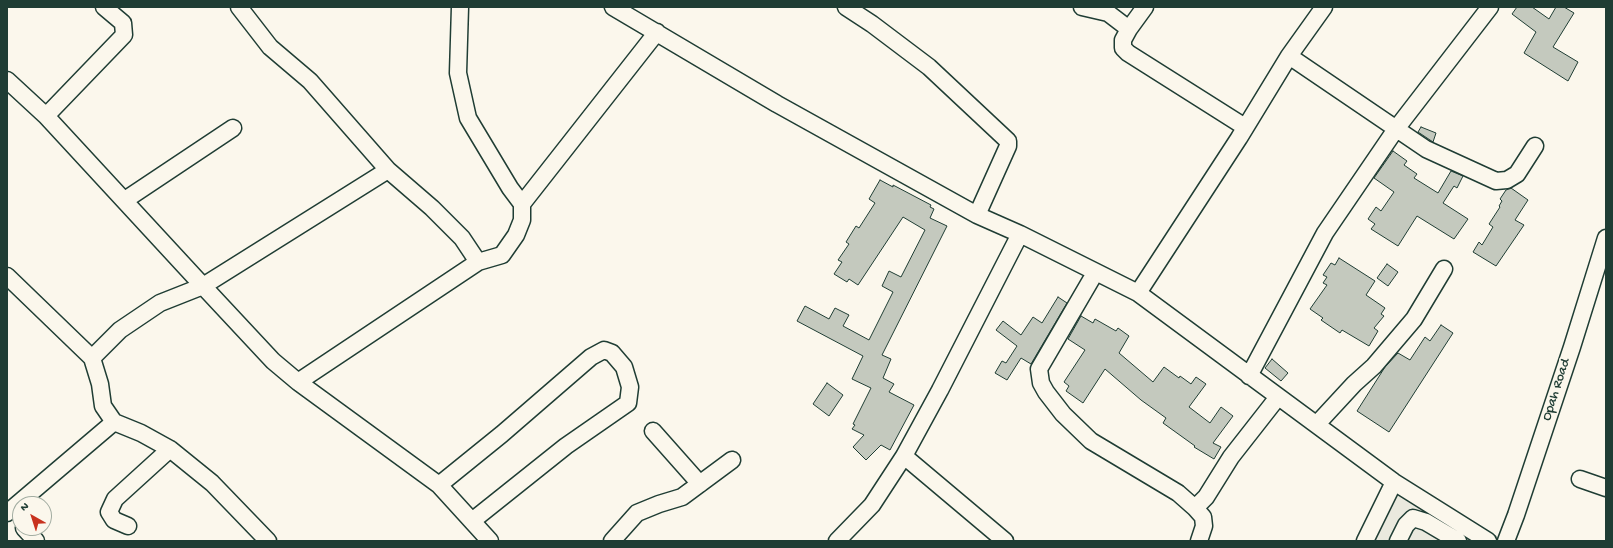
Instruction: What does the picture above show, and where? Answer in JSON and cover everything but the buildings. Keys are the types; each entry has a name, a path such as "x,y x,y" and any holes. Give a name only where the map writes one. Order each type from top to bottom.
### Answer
{"street":[{"path":"46,116 124,35 123,24 104,7"},
{"path":"239,7 270,47 310,80 388,170 432,208 462,238 478,262"},
{"path":"298,382 478,262 502,255 516,235 522,220 522,204 510,188 468,118 458,73 460,7"},
{"path":"613,7 777,104 977,215 1020,234 1095,273 1138,293 1394,482 1488,541"},
{"path":"846,7 872,24 929,67 1008,141 1008,146 977,215"},
{"path":"1082,7 1108,13 1128,29"},
{"path":"1145,7 1128,29 1123,40 1123,48 1128,53 1245,127"},
{"path":"1138,293 1289,56 1324,7"},
{"path":"1249,376 1325,233 1396,129 1490,7"},
{"path":"522,204 656,32"},
{"path":"1289,56 1426,149 1496,181 1507,180 1517,174 1535,146"},
{"path":"7,80 46,116 273,361 298,382 439,485 472,521 482,539"},
{"path":"124,200 233,128"},
{"path":"92,358 120,330 160,303 203,286 388,170"},
{"path":"837,541 872,505 904,456 940,390 1020,234"},
{"name":"Opah Road","path":"1506,541 1567,362 1606,238"},
{"path":"1317,424 1354,384 1374,366 1414,319 1444,269"},
{"path":"1095,273 1040,370 1041,383 1063,414 1091,442 1178,493 1195,508 1203,517 1204,526 1199,541"},
{"path":"7,276 92,358 100,384 103,406 114,422 141,433 170,449 212,483 266,540"},
{"path":"439,485 502,434 591,357 604,350 612,353 624,367 630,388 628,403 566,446 472,521"},
{"path":"1195,508 1206,497 1231,457 1278,397"},
{"path":"7,512 114,422"},
{"path":"653,431 700,484"},
{"path":"128,526 114,520 109,512 115,499 170,449"},
{"path":"904,456 1006,541"},
{"path":"612,541 637,514 660,504 682,497 732,460"},
{"path":"1580,479 1606,488"},
{"path":"1365,541 1394,482"},
{"path":"1398,541 1406,525 1413,518 1426,522 1458,541"}],"shaded area":[{"path":"1399,490 1474,541 1374,541"}]}
